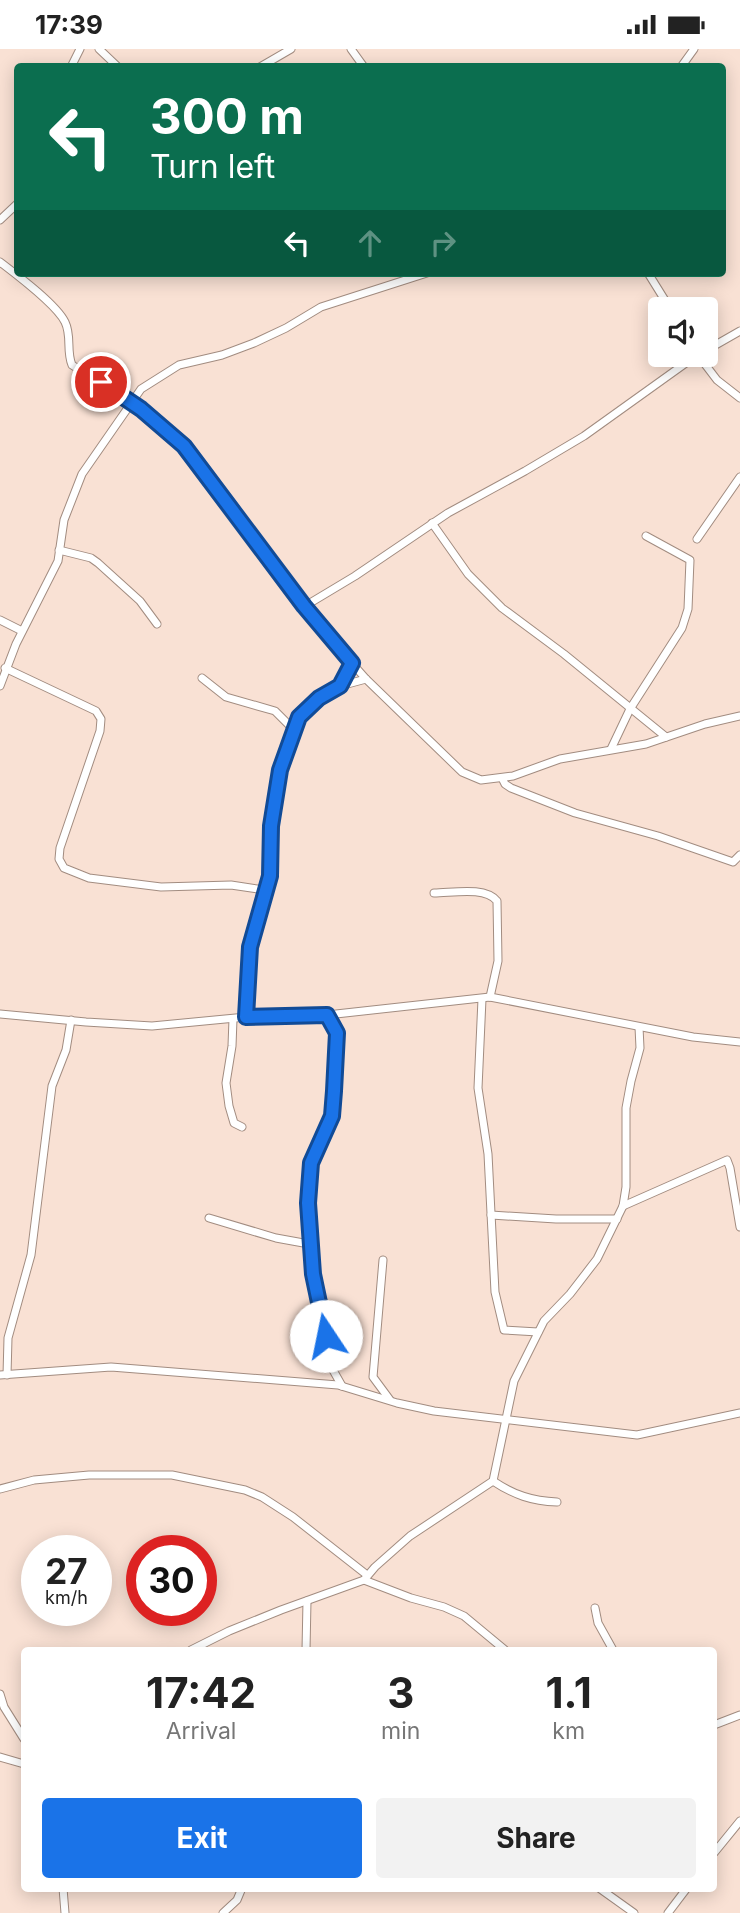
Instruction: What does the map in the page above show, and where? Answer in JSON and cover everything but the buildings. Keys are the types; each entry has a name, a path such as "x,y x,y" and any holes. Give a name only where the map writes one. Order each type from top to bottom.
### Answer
{"street":[{"path":"99,49 114,63"},
{"path":"267,63 291,49"},
{"path":"0,220 14,207"},
{"path":"0,262 14,273"},
{"path":"19,277 65,321 70,339 68,356 72,365 132,403 191,454 304,606 352,663 462,772 481,780 513,776 560,759 646,744 740,716"},
{"path":"0,686 22,631 58,561 64,520 82,474 141,389 179,365 233,351 286,328 321,307 415,277"},
{"path":"650,277 663,297"},
{"path":"718,344 740,331"},
{"path":"304,606 355,576 432,523 584,436 681,367"},
{"path":"708,367 718,380 740,398"},
{"path":"698,539 740,477"},
{"path":"432,523 468,574 502,608 564,654 666,737"},
{"path":"611,748 630,709 682,628 688,609 690,560 646,536"},
{"path":"59,551 90,558 98,563 141,601 157,624"},
{"path":"0,620 22,631"},
{"path":"340,686 352,663"},
{"path":"5,668 96,711 101,719 100,731 60,848 59,859 64,868 96,879 148,886 231,885 264,890"},
{"path":"202,678 226,697 275,711 293,729"},
{"path":"246,1017 250,947 270,876 271,826 280,770 293,729 299,717 319,698 340,686 366,678"},
{"path":"502,778 511,788 575,813 648,832 733,862 740,855"},
{"path":"434,893 482,892 495,897 497,901 498,961 486,998 478,1089 488,1154 495,1292 504,1330 538,1332"},
{"path":"0,1014 152,1026 246,1017 327,1015 486,998 692,1037 740,1042"},
{"path":"327,1015 337,1033 334,1091 332,1116 311,1163 309,1244 326,1336 328,1363 342,1386"},
{"path":"233,1019 226,1083 234,1123 242,1127"},
{"path":"71,1020 66,1050 52,1086 31,1255 9,1338 4,1375 111,1367 342,1386 434,1411 637,1435 740,1413"},
{"path":"197,1647 229,1631 366,1578 410,1536 493,1481 514,1381 544,1321 597,1259 623,1206 626,1187 626,1108 640,1048 639,1027"},
{"path":"623,1206 724,1160 729,1162 740,1227"},
{"path":"730,1168 740,1167"},
{"path":"491,1215 617,1219"},
{"path":"209,1218 276,1238 309,1244"},
{"path":"383,1260 373,1377 391,1401"},
{"path":"0,1489 34,1481 89,1475 172,1475 245,1490 282,1509 366,1578 464,1616 501,1647"},
{"path":"493,1481 514,1495 537,1501 557,1502"},
{"path":"306,1647 307,1601"},
{"path":"595,1608 601,1630 611,1647"},
{"path":"0,1694 4,1707 21,1734"},
{"path":"717,1724 740,1715"},
{"path":"0,1757 21,1763"},
{"path":"717,1849 740,1821"},
{"path":"63,1892 65,1913"},
{"path":"223,1913 237,1900 240,1892"},
{"path":"605,1892 634,1913"},
{"path":"668,1913 684,1892"}],"route":[{"path":"101,382 141,409 184,446 304,606 352,663 340,686 319,698 299,717 280,770 271,826 270,876 250,947 246,1002 246,1017 327,1015 337,1033 332,1116 311,1163 308,1203 313,1274 326,1336"}]}
